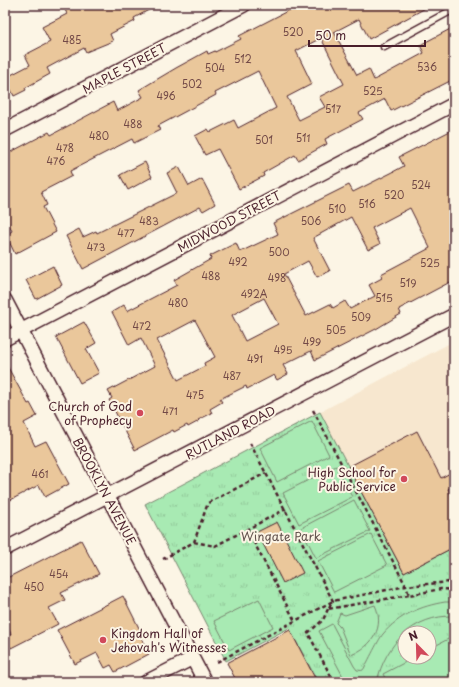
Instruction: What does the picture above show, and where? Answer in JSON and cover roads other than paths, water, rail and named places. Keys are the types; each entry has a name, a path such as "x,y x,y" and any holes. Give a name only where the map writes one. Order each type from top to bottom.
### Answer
{"street":[{"name":"MAPLE STREET","path":"5,130 244,5"},
{"name":"MIDWOOD STREET","path":"5,339 454,104"},
{"name":"BROOKLYN AVENUE","path":"5,300 205,682"},
{"name":"RUTLAND ROAD","path":"5,549 454,315"},
{"path":"146,682 193,658"}],"lane":[{"path":"384,47 454,9"}],"place":[{"name":"Church of God of Prophecy","path":"140,413"},
{"name":"High School for Public Service","path":"404,479"},
{"name":"Kingdom Hall of Jehovah's Witnesses","path":"103,640"}],"park label":[{"name":"Wingate Park","path":"281,536"}]}
